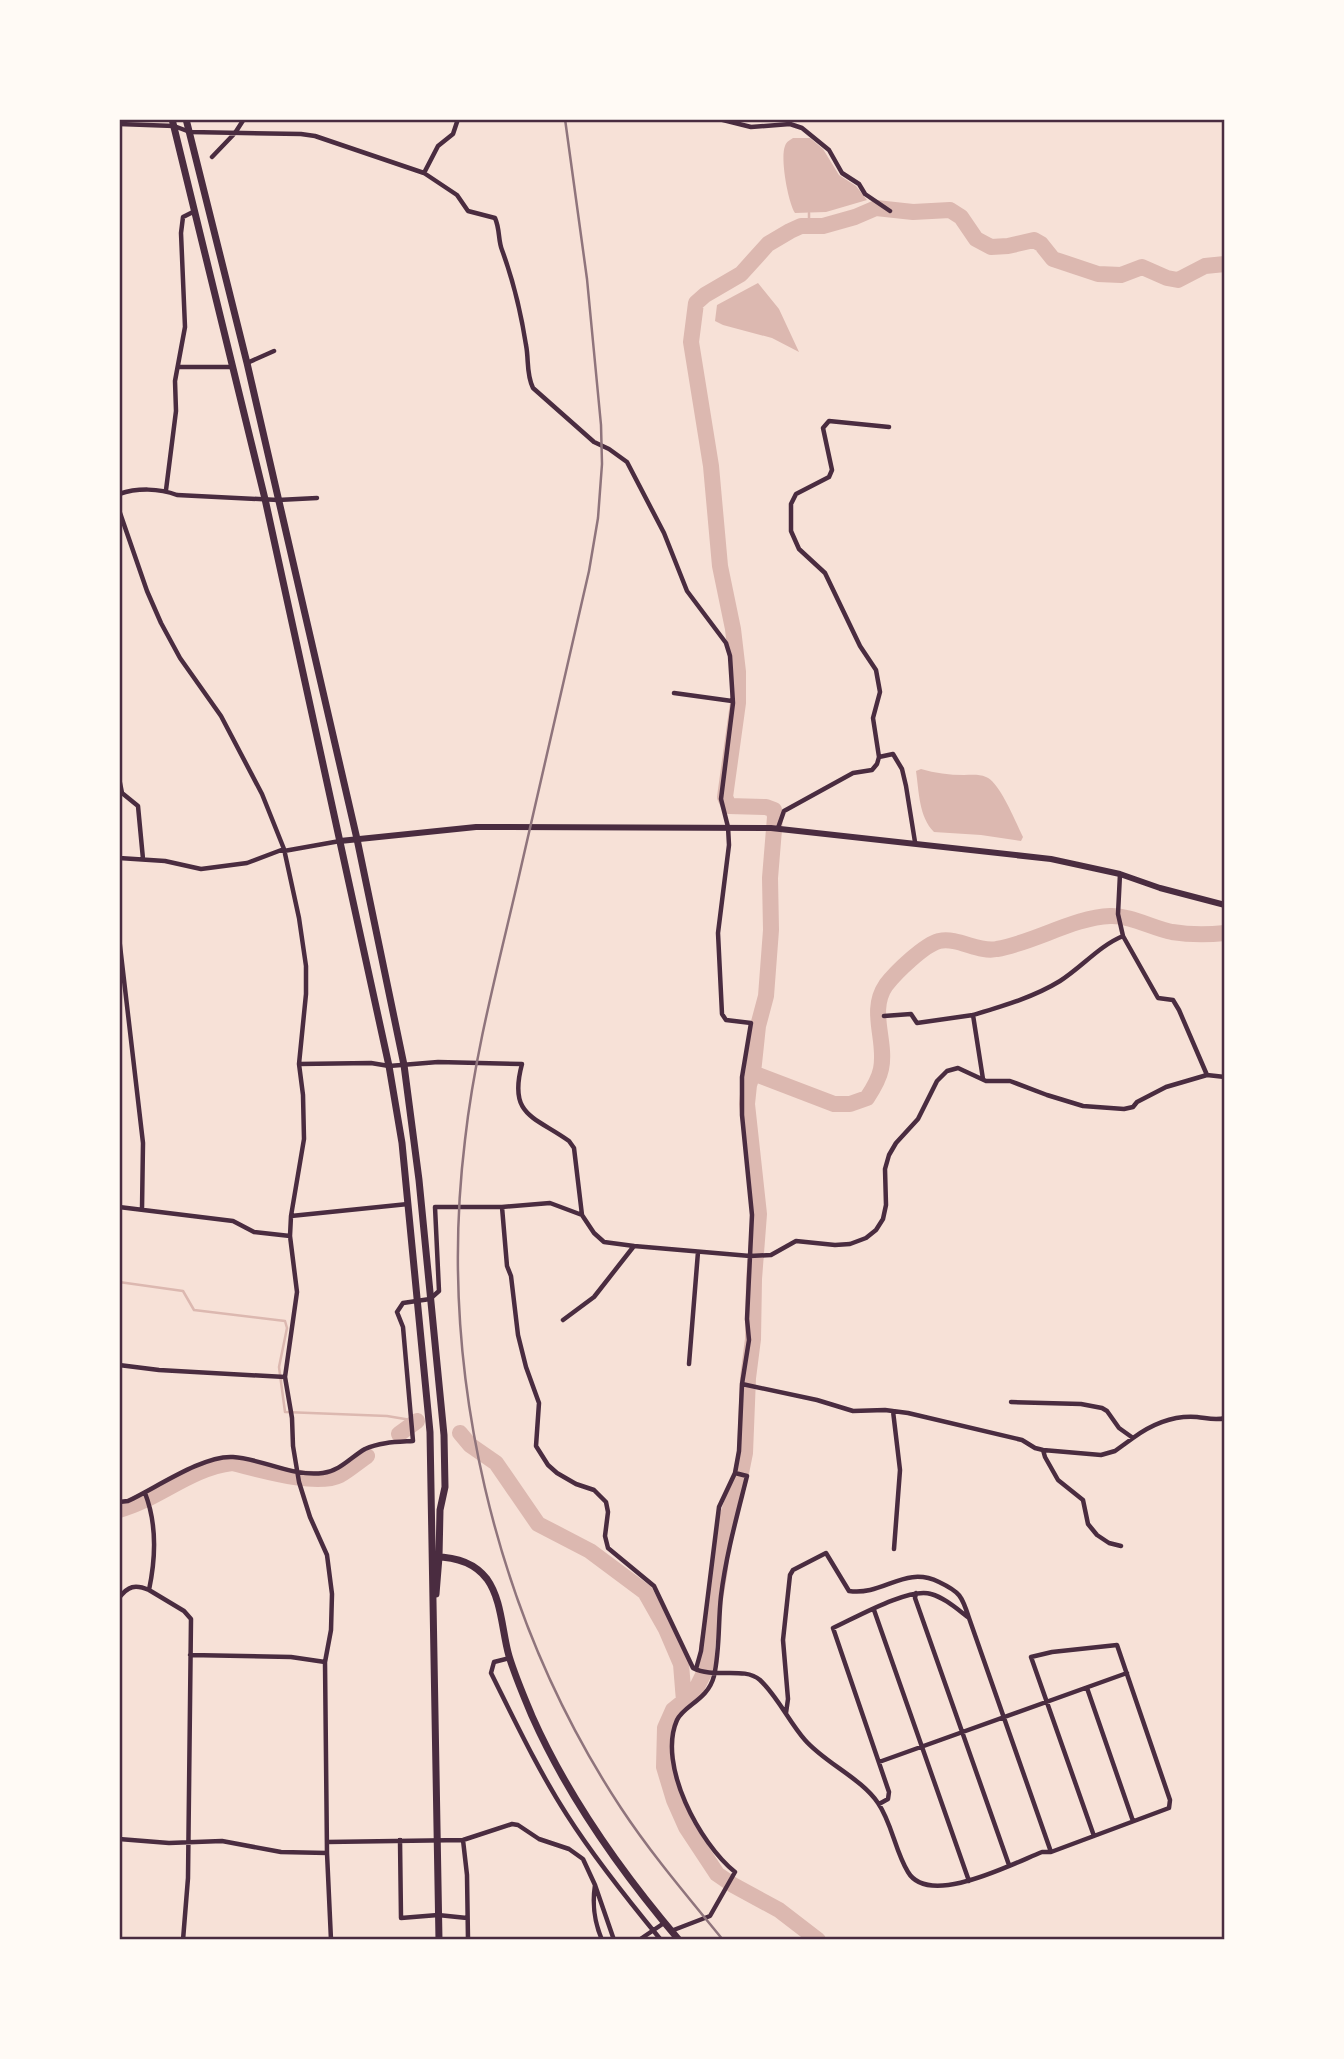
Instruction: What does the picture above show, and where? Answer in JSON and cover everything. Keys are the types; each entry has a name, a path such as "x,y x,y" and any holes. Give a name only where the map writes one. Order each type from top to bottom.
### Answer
{"highway":[{"path":"186,119 247,363 357,839 404,1065 419,1180 444,1434 445,1487 435,1558 432,1619 439,1940"},
{"path":"173,122 265,499 389,1066 402,1143 430,1432 435,1558"},
{"path":"435,1558 456,1558 470,1564 488,1581 494,1594 510,1658 532,1716 568,1786 620,1865 678,1940"}],"main road":[{"path":"340,841 476,827 775,828 1051,859 1120,874 1160,888 1225,905"}],"street":[{"path":"212,157 235,133 244,119"},
{"path":"424,173 438,146 453,134 458,119"},
{"path":"719,119 751,127 790,124 802,128 829,150 842,173 859,184 865,194 890,211"},
{"path":"119,124 173,122 190,132 315,136 424,173 457,195 468,211 495,218 499,226 500,247 512,277 527,347 528,378 533,388 594,442 627,463 664,533 687,590 726,643 730,656 733,701 721,799 728,827 718,963 722,1014 726,1020 751,1023 742,1077 742,1115 752,1215 747,1308 749,1340 737,1474 719,1507 697,1670"},
{"path":"166,490 176,411 174,395 185,327 183,217 196,211"},
{"path":"247,363 274,351"},
{"path":"178,367 233,368"},
{"path":"775,828 784,811 853,773 872,770 879,757 873,718 880,692 876,670 860,646 825,573 799,549 789,518 796,494 829,477 832,470 823,428 830,421 888,427"},
{"path":"119,494 166,490 177,495 278,500 317,498"},
{"path":"119,510 161,623 180,659 221,716 262,794 284,850 299,918 306,966 299,1064 304,1139 290,1236 297,1292 281,1377 292,1418 293,1447 299,1482 330,1568 332,1606 325,1662 327,1853 331,1940"},
{"path":"674,693 733,701"},
{"path":"879,757 893,754 902,769 915,842"},
{"path":"119,778 122,793 138,806 143,859"},
{"path":"119,858 165,861 201,869 247,863 284,850 340,841"},
{"path":"1120,874 1118,914 1123,936 1158,998 1172,1000 1179,1010 1207,1075"},
{"path":"884,1016 911,1014 917,1023 973,1015 1032,995 1059,982 1087,962 1108,942 1123,936"},
{"path":"119,937 143,1143 142,1209"},
{"path":"973,1015 983,1079"},
{"path":"299,1064 522,1064 516,1084 520,1102 527,1113 569,1141 574,1148 582,1215 604,1242 761,1257 771,1255 796,1241 850,1244 866,1238 876,1230 883,1219 886,1205 885,1169 888,1155 896,1143 911,1130 941,1074 958,1068 983,1079 1010,1081 1047,1096 1083,1106 1124,1109 1133,1107 1137,1102 1166,1087 1207,1075 1225,1077"},
{"path":"291,1216 408,1203"},
{"path":"119,1502 146,1494 179,1474 218,1458 232,1457 297,1472 323,1473 340,1467 377,1444 413,1441 403,1327 397,1312 403,1303 430,1299 441,1287 435,1207 502,1207 550,1203 582,1215"},
{"path":"119,1207 233,1221 254,1232 290,1236"},
{"path":"502,1207 507,1265 511,1276 518,1335 539,1403 536,1446 548,1465 557,1473 576,1485 594,1490 606,1502 608,1512 604,1527 608,1548 654,1586 690,1662 697,1670 713,1674 746,1673 759,1679 806,1742 879,1804 909,1875 935,1886 969,1881 1042,1852 1051,1852 1094,1836 1133,1821 1169,1808 1170,1800 1117,1645 1031,1657 1094,1836"},
{"path":"563,1320 594,1297 634,1246"},
{"path":"689,1364 698,1252"},
{"path":"119,1365 281,1377"},
{"path":"743,1384 853,1411 893,1410 1022,1440 1043,1450 1101,1455 1115,1451 1147,1428 1181,1416 1217,1420 1225,1418"},
{"path":"1012,1402 1081,1404 1102,1408 1119,1428 1133,1438"},
{"path":"893,1410 900,1470 894,1549"},
{"path":"1043,1450 1058,1480 1083,1500 1088,1524 1103,1539 1121,1546"},
{"path":"671,1931 710,1916 735,1872 710,1845 692,1813 681,1790 673,1759 676,1722 680,1715 705,1693 713,1674 723,1580 735,1516 746,1476 737,1474"},
{"path":"146,1494 156,1549 149,1590"},
{"path":"786,1713 789,1699 783,1625 793,1570 826,1553 849,1591 878,1589 899,1578 929,1577 955,1590 962,1597 1051,1852"},
{"path":"119,1598 130,1587 139,1586 184,1611 191,1619 188,1842 183,1940"},
{"path":"916,1593 915,1598 1009,1865"},
{"path":"879,1804 888,1799 889,1792 832,1628 916,1593 929,1593 969,1618"},
{"path":"874,1610 969,1881"},
{"path":"190,1656 291,1657 325,1662"},
{"path":"510,1658 494,1662 491,1672 524,1740 567,1815 609,1876 661,1940"},
{"path":"879,1762 1127,1674"},
{"path":"1087,1688 1133,1821"},
{"path":"327,1842 463,1840 512,1824 518,1825 539,1839 569,1849 583,1859 614,1940"},
{"path":"119,1839 237,1843 281,1852 327,1853"},
{"path":"400,1840 401,1917 438,1915 467,1918"},
{"path":"463,1840 467,1875 468,1940"},
{"path":"595,1885 592,1903 601,1940"},
{"path":"639,1940 664,1923"}],"shaded area":[{"path":"793,138 810,138 823,149 839,175 856,186 867,200 826,212 795,213 787,190 783,160 785,146"},
{"path":"758,283 779,309 799,352 772,338 715,321 717,305"},
{"path":"921,769 947,774 981,775 991,780 1012,813 1023,837 1021,841 934,832 925,819 920,804 916,771"}],"waterway":[{"path":"818,1940 779,1910 717,1874 686,1827 664,1767 665,1728 673,1710 694,1693 708,1665 707,1647 720,1569 723,1529 739,1483 745,1453 759,1214 747,1104 758,1026 766,996 775,817 774,810 766,807 729,806 725,797 738,703 738,672 733,629 720,566 711,466 691,342 696,303 741,274 768,244 790,231 801,226 823,226 876,208 913,212 950,210 961,217 976,239 991,247 1034,240 1041,244 1053,259 1098,274 1121,275 1142,267 1178,280 1205,266 1225,264"},
{"path":"809,213 809,226"},
{"path":"753,1073 834,1104 850,1104 867,1098 881,1069 882,1048 878,1016 881,995 903,966 918,953 939,941 997,949 1068,925 1110,916 1172,932 1225,933"},
{"path":"119,1282 183,1291 194,1310 285,1321 287,1328 279,1367 285,1412 387,1416 417,1421"},
{"path":"399,1434 417,1421"},
{"path":"460,1433 470,1445 496,1463 538,1524 590,1551 645,1592 666,1629 681,1664 684,1701"},
{"path":"119,1510 217,1466 232,1463 287,1476 317,1479 340,1475 367,1456"}],"railway":[{"path":"565,119 587,279 601,425 602,464 598,518 589,571 488,1007 469,1107 458,1227 460,1314 469,1401 485,1488 508,1572 539,1654 577,1733 621,1808 723,1940"}]}
